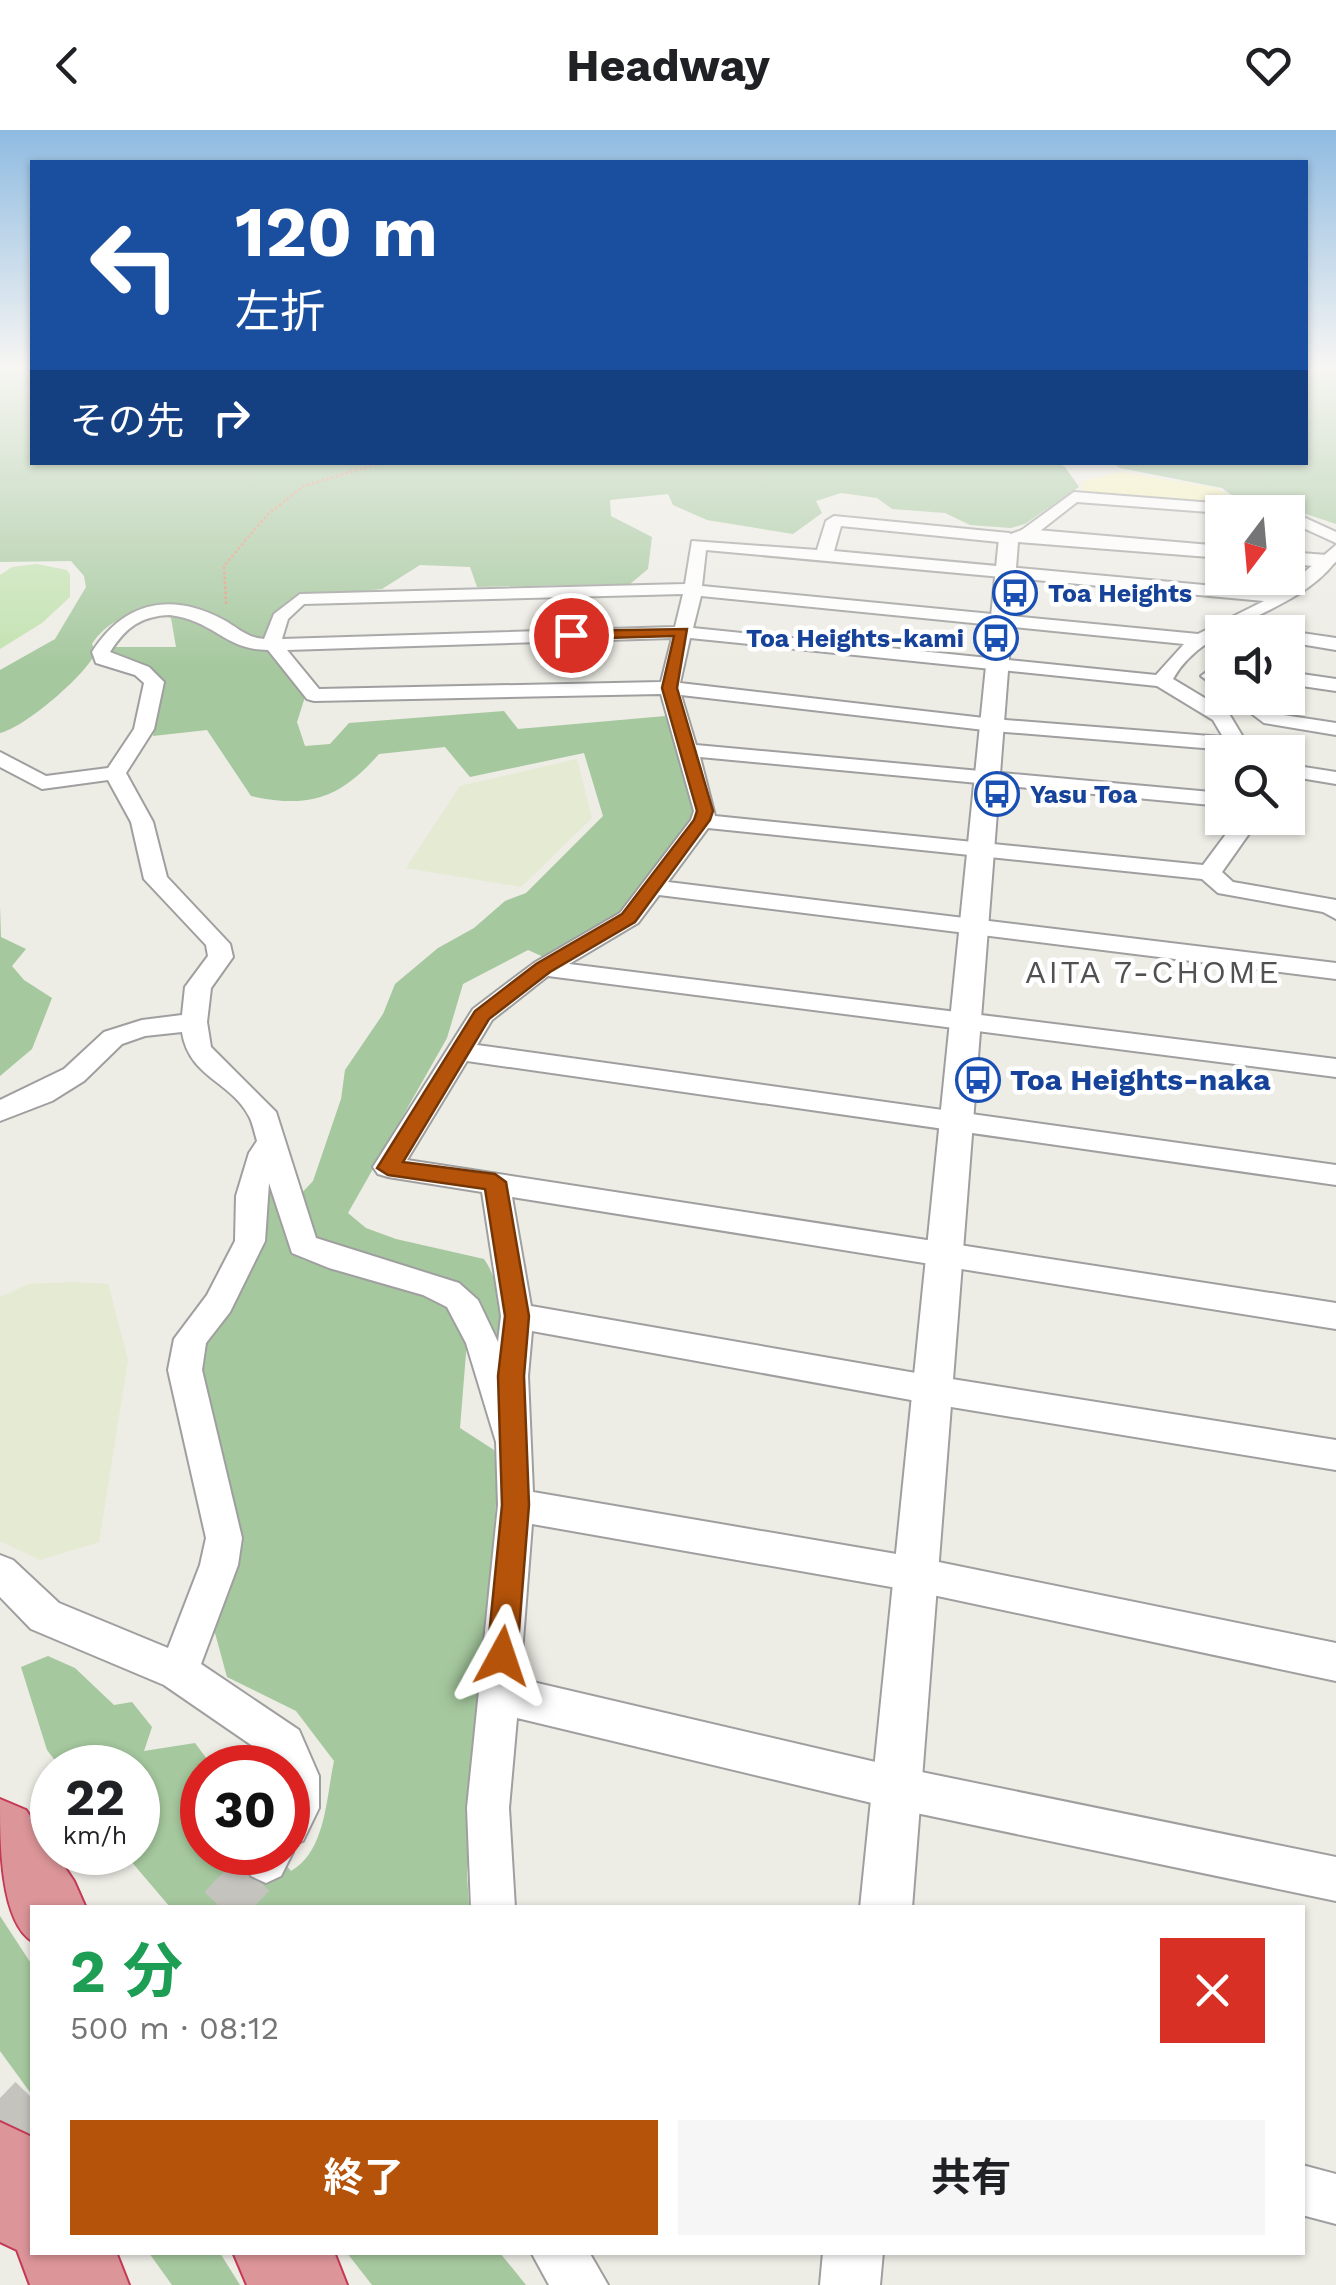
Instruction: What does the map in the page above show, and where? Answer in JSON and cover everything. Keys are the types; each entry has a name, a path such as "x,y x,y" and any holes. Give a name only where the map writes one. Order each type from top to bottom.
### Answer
{"highway":[{"path":"0,1836 45,1905"},
{"path":"0,2165 30,2209"},
{"path":"63,2255 84,2285"},
{"path":"280,2255 302,2285"}],"street":[{"path":"886,1905 1007,574 1018,536 1074,497 1205,507"},
{"path":"824,556 834,521 1205,551"},
{"path":"1305,523 1336,538"},
{"path":"1286,598 698,544 694,591 669,688 705,811 702,820 629,918 543,968 482,1015 388,1168 1336,1316"},
{"path":"1305,557 1331,555"},
{"path":"1162,682 1168,664 1203,640 1286,598 1331,555"},
{"path":"262,644 272,636 286,608 300,599 694,591 1203,640"},
{"path":"0,758 42,783 114,774 144,729 154,682 142,671 103,659 101,652 125,621 143,613 186,612 228,628 240,642 262,644 682,632 1162,682 1221,716 1233,735"},
{"path":"1305,639 1336,644"},
{"path":"262,644 314,695 669,688 1205,745"},
{"path":"1305,680 1336,685"},
{"path":"1265,715 1336,729"},
{"path":"686,750 1205,799"},
{"path":"1305,773 1336,778"},
{"path":"114,774 142,822 156,879 218,944 220,956 198,987 194,1022 198,1047 206,1061 228,1076 262,1112 303,1246 354,1268 441,1288 457,1297 474,1322 511,1437"},
{"path":"702,820 1209,873 1226,888 1331,906 1336,912"},
{"path":"1209,873 1236,835"},
{"path":"654,887 1336,972"},
{"path":"543,968 1336,1068"},
{"path":"0,1111 42,1094 74,1075 113,1038 142,1028 194,1022"},
{"path":"458,1050 1336,1175"},
{"path":"178,1672 219,1565 224,1538 185,1370 190,1339 219,1303 250,1241 251,1196 262,1154 273,1141"},
{"path":"494,1905 488,1808 516,1505 511,1376 517,1316 495,1182"},
{"path":"517,1316 933,1390 1336,1455"},
{"path":"516,1505 914,1574 1336,1662"},
{"path":"0,1572 45,1616 178,1672 286,1745"},
{"path":"499,1694 897,1788 1336,1879"},
{"path":"1305,2191 1336,2199"},
{"path":"558,2255 582,2285"},
{"path":"850,2285 853,2255"}],"path":[{"path":"262,644 223,599 224,566 267,514 304,486 365,468"}],"green space":[{"path":"0,468 1065,468 1079,487 1025,524 1011,528 970,525 945,513 892,509 877,498 841,493 816,501 822,513 793,534 707,520 673,505 668,494 610,500 611,516 652,537 648,569 630,584 477,587 470,567 420,565 382,589 298,598 281,608 266,635 305,697 297,722 305,746 330,744 349,723 504,711 518,729 677,715 702,821 629,918 546,958 528,950 463,984 447,1038 348,1213 366,1228 396,1239 484,1259 491,1270 500,1308 498,1361 482,1319 312,1241 297,1198 313,1181 341,1099 345,1070 383,1014 395,984 505,901 526,893 603,816 584,753 470,777 445,747 379,754 351,781 322,796 290,801 251,796 207,730 153,736 161,682 107,655 111,647 176,647 171,618 148,613 127,617 107,627 92,644 96,651 91,661 69,685 39,711 0,733 0,670 55,639 86,587 84,576 71,561 0,562"},
{"path":"1119,468 1336,468 1336,524 1305,514 1305,495 1231,495 1222,488"},
{"path":"37,564 67,570 70,597 42,623 0,649 0,575 12,567"},
{"path":"577,759 592,818 521,887 406,868 460,786"},
{"path":"0,906 1,937 26,949 12,966 24,980 52,998 32,1049 0,1076"},
{"path":"271,1161 295,1251 378,1283 417,1289 448,1306 467,1341 460,1428 494,1450 499,1466 467,1874 469,1905 168,1905 143,1875 160,1875 160,1748 180,1745 180,1875 310,1875 310,1852 323,1822 334,1761 296,1711 227,1677 212,1622 199,1363 203,1340 248,1276"},
{"path":"29,1284 108,1284 128,1360 99,1542 40,1560 0,1541 0,1297"},
{"path":"48,1656 75,1668 114,1705 132,1702 152,1727 146,1745 45,1745 21,1667"},
{"path":"0,1916 30,1962 30,2092 0,2051"},
{"path":"150,2255 221,2255 240,2285 172,2285"},
{"path":"349,2255 502,2255 526,2285 372,2285"}],"sand":[{"path":"1121,472 1215,488 1229,495 1205,495 1205,503 1082,494 1084,481"}],"tunnel":[{"path":"224,1905 253,1875"},
{"path":"0,2131 30,2100"}],"place":[{"name":"Toa Heights","path":"1015,593"},
{"name":"Toa Heights-kami","path":"996,638"},
{"name":"Yasu Toa","path":"997,794"},
{"name":"Toa Heights-naka","path":"978,1080"}],"district":[{"name":"AITA 7-CHOME","path":"1153,972"}],"route":[{"path":"502,1656 516,1505 511,1376 517,1316 495,1182 388,1168 482,1015 508,991 629,918 702,820 705,811 669,688 682,632 571,635"}]}
